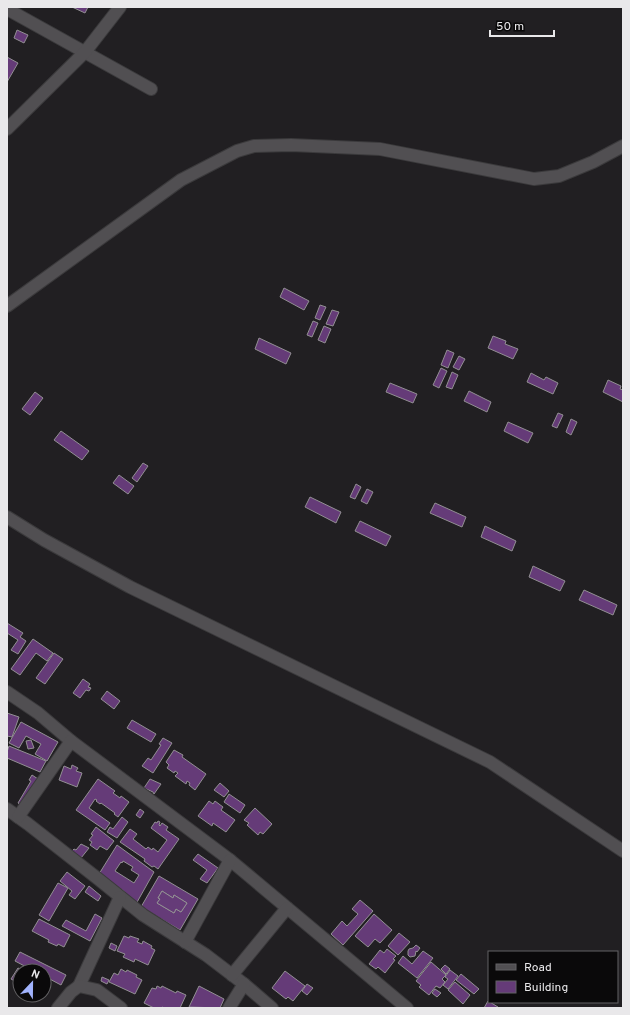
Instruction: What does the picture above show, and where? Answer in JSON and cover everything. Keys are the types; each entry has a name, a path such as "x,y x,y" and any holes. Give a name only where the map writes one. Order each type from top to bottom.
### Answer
{"street":[{"path":"7,129 86,52 120,7"},
{"path":"7,9 151,89"},
{"path":"7,306 181,180 237,151 254,146 290,145 380,150 534,179 559,176 593,162 623,146"},
{"path":"7,517 44,540 130,587 490,762 623,851"},
{"path":"7,692 38,713 71,741 230,860 407,1008"},
{"path":"18,817 71,741"},
{"path":"7,809 143,915 232,975 272,1008"},
{"path":"185,942 230,860"},
{"path":"58,1008 71,992 79,986 120,897"},
{"path":"232,975 287,908"},
{"path":"229,1008 244,984"},
{"path":"79,986 98,990 121,1008"}],"building":[{"path":"72,7 88,7 85,13"},
{"path":"17,30 28,35 24,43 14,38"},
{"path":"7,57 18,63 7,82"},
{"path":"284,288 309,301 304,310 280,297"},
{"path":"320,305 326,307 320,320 315,318"},
{"path":"332,310 339,312 333,326 326,324"},
{"path":"313,321 318,323 312,337 307,335"},
{"path":"324,326 331,329 325,343 318,340"},
{"path":"493,336 506,341 505,344 518,349 513,359 488,348"},
{"path":"259,338 291,353 286,364 255,349"},
{"path":"447,350 454,353 448,368 441,365"},
{"path":"459,356 465,359 459,370 453,367"},
{"path":"441,368 447,371 439,388 433,385"},
{"path":"452,372 458,375 452,389 446,387"},
{"path":"531,373 544,380 546,377 558,383 553,394 527,382"},
{"path":"608,380 621,386 620,389 623,390 623,402 603,392"},
{"path":"390,383 417,394 413,403 386,392"},
{"path":"469,391 491,402 487,412 464,401"},
{"path":"35,392 43,398 30,415 22,409"},
{"path":"558,413 563,415 557,428 552,426"},
{"path":"571,419 577,422 571,435 566,432"},
{"path":"508,422 533,433 528,443 504,431"},
{"path":"61,431 89,451 82,460 54,440"},
{"path":"143,463 148,466 137,482 132,478"},
{"path":"119,475 134,486 128,494 113,483"},
{"path":"356,484 361,487 355,499 350,497"},
{"path":"367,489 373,492 367,504 361,501"},
{"path":"310,497 341,512 336,523 305,507"},
{"path":"435,503 466,517 462,527 430,513"},
{"path":"360,521 391,536 386,546 355,531"},
{"path":"485,526 516,541 512,551 481,537"},
{"path":"533,566 565,581 560,591 529,577"},
{"path":"584,590 617,605 613,615 579,600"},
{"path":"7,623 23,633 20,637 26,641 18,654 11,650 18,640 7,633"},
{"path":"33,639 53,653 47,661 36,653 20,675 11,669"},
{"path":"54,653 63,659 45,684 36,678"},
{"path":"83,679 90,684 88,687 91,688 89,691 86,690 80,698 73,693"},
{"path":"107,691 120,701 114,709 101,699"},
{"path":"7,713 19,717 12,737 7,736"},
{"path":"132,720 156,734 151,742 127,728"},
{"path":"21,722 58,742 47,761 35,754 41,744 26,736 19,748 9,743"},
{"path":"163,738 172,743 153,773 142,766 148,758 151,760 161,745 159,744"},
{"path":"31,740 34,748 28,749 26,741"},
{"path":"9,746 46,761 40,772 7,758"},
{"path":"174,750 183,755 182,757 206,774 195,790 189,785 190,783 187,781 186,784 175,776 178,773 175,771 174,773 167,768 169,765 166,762"},
{"path":"72,765 78,768 76,771 82,773 77,787 59,780 64,766 71,769"},
{"path":"32,775 38,779 22,806 18,803 31,781 29,780"},
{"path":"98,779 115,791 113,793 120,798 121,796 129,802 118,817 114,814 115,813 101,803 100,804 95,799 89,808 110,823 105,830 76,810"},
{"path":"150,779 161,784 154,794 153,792 144,788"},
{"path":"220,783 229,791 224,797 214,790"},
{"path":"229,794 245,805 240,813 224,802"},
{"path":"209,801 213,804 215,801 223,807 221,810 235,820 226,832 213,823 212,826 198,816"},
{"path":"255,808 272,824 263,834 260,832 258,835 247,825 249,823 244,820"},
{"path":"140,809 144,812 140,818 136,815"},
{"path":"122,817 128,822 117,838 107,832 110,827 113,829"},
{"path":"158,821 160,822 160,826 162,823 168,827 166,830 179,839 158,869 154,866 152,867 144,861 145,859 120,842 130,829 137,834 133,839 146,849 148,847 152,850 153,848 158,852 167,840 151,828 155,822 157,823"},
{"path":"96,827 114,841 107,850 100,846 97,850 90,845 92,842 89,840 93,835 91,834"},
{"path":"81,844 89,848 81,858 70,853 74,849 76,850"},
{"path":"117,845 154,872 136,904 123,896 125,892 99,874","holes":["123,861 133,867 131,870 139,875 134,883 115,871"]},
{"path":"198,854 218,868 207,883 200,879 207,870 193,860"},
{"path":"67,872 85,886 75,899 69,895 72,891 60,881"},
{"path":"159,876 198,899 180,930 141,907","holes":["162,891 173,898 174,895 187,903 181,912 176,909 174,913 157,903 160,899 158,898"]},
{"path":"58,883 68,888 49,921 39,915"},
{"path":"89,886 101,896 98,901 85,892"},
{"path":"162,891 173,898 174,895 187,903 181,912 176,909 174,913 157,903 160,899 158,898"},
{"path":"360,900 373,911 343,945 331,934 342,921 347,926 358,914 352,909"},
{"path":"95,914 102,918 90,941 62,926 66,920 86,931"},
{"path":"374,914 392,930 380,943 375,939 368,947 355,936"},
{"path":"39,919 70,935 64,947 48,942 49,940 32,931"},
{"path":"399,933 410,942 398,955 388,946"},
{"path":"124,936 139,939 137,942 142,944 143,941 152,946 151,948 155,950 148,965 135,959 134,962 123,957 125,954 117,951"},
{"path":"111,943 117,946 115,951 109,948"},
{"path":"416,945 420,948 417,952 416,951 415,956 410,957 408,955 409,949"},
{"path":"387,949 396,956 393,959 395,960 385,973 378,967 376,969 369,964 380,950 384,953"},
{"path":"423,951 433,958 417,978 398,963 403,956 412,964"},
{"path":"20,952 42,963 19,963 15,961"},
{"path":"431,962 446,975 442,979 445,982 440,988 436,986 429,995 419,987 421,985 416,981"},
{"path":"445,965 450,969 446,974 441,969"},
{"path":"52,968 66,975 61,985 52,980"},
{"path":"121,969 137,975 136,977 142,980 135,994 109,982 114,973 118,975"},
{"path":"450,970 458,976 448,989 443,985 448,979 445,977"},
{"path":"285,971 305,986 293,1001 288,997 286,999 272,988"},
{"path":"461,974 479,989 474,994 456,980"},
{"path":"102,977 109,980 107,984 101,981"},
{"path":"455,982 470,995 463,1004 448,990"},
{"path":"307,984 313,988 307,995 302,991"},
{"path":"157,986 161,988 162,986 176,993 177,991 186,995 180,1008 154,1008 144,1003 152,988 156,989"},
{"path":"199,986 224,999 220,1008 189,1007"},
{"path":"435,989 441,993 437,997 432,993"},
{"path":"488,1001 488,1003 491,1003 498,1007 497,1008 484,1008"}]}
